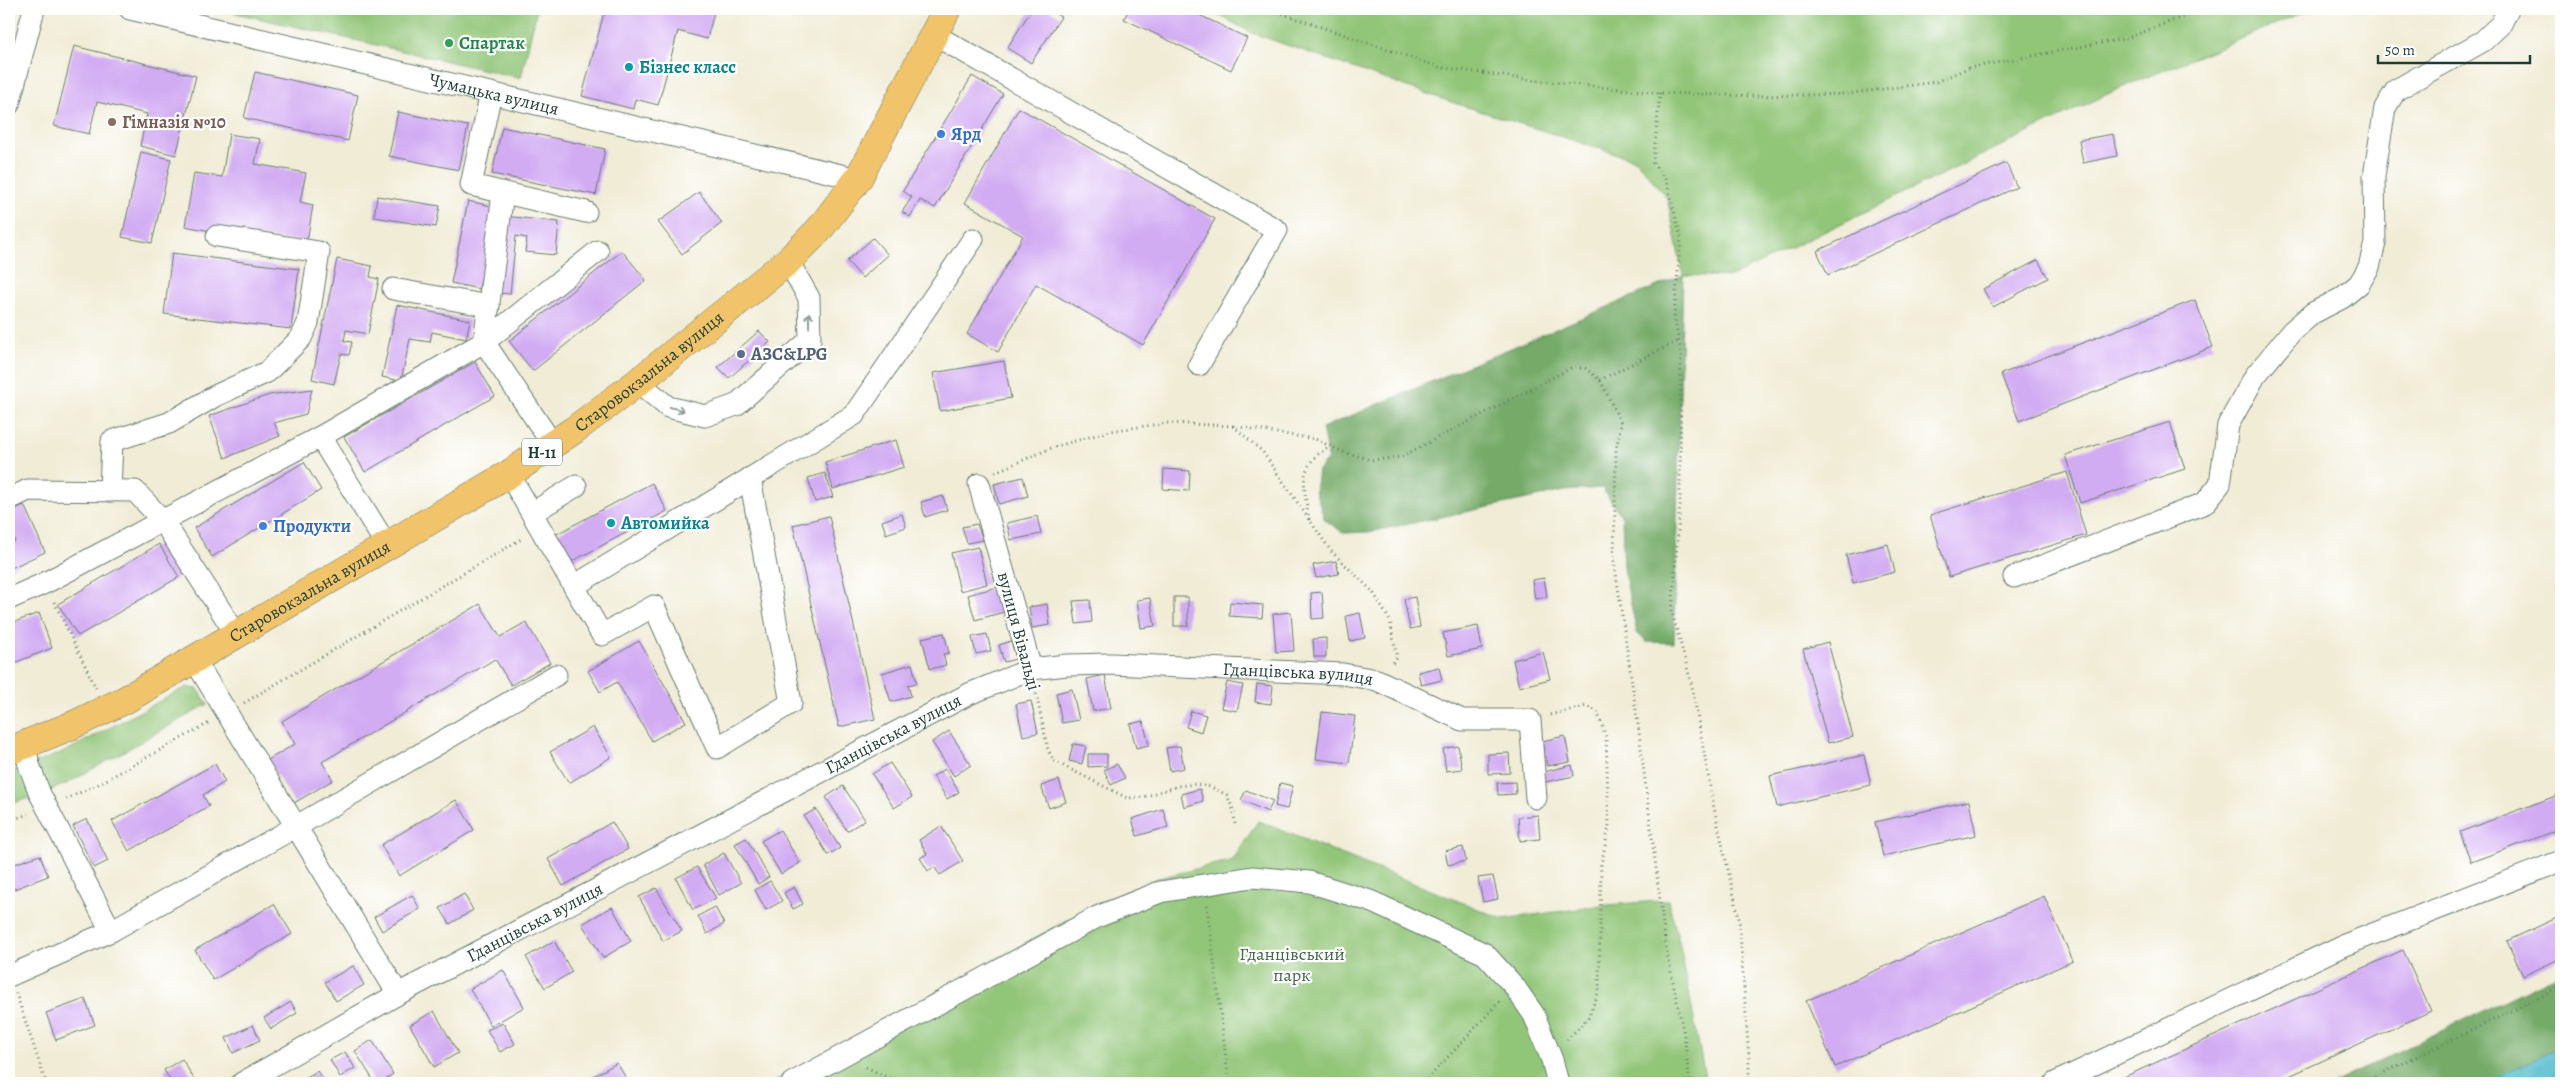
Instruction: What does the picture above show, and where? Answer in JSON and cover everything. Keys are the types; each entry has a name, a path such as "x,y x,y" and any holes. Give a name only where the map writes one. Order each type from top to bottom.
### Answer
{"main road":[{"name":"Старовокзальна вулиця","path":"17,748 106,709 509,474 553,445 638,382 788,261 818,230 858,179 947,9"}],"street":[{"path":"9,104 34,9"},
{"name":"Чумацька вулиця","path":"130,9 858,179"},
{"path":"2014,577 2205,503 2220,484 2228,425 2255,376 2292,331 2313,313 2342,298 2359,284 2369,267 2375,243 2374,176 2385,108 2396,90 2483,41 2501,24 2508,9"},
{"path":"933,34 1277,230 1199,366"},
{"path":"491,93 471,185 586,212"},
{"path":"503,193 484,342 553,445"},
{"path":"110,491 112,441 170,423 215,396 267,372 301,338 308,323 319,252 217,236"},
{"path":"574,586 854,415 973,238"},
{"path":"9,599 45,584 320,437 484,342 598,251"},
{"path":"638,382 668,407 705,416 736,405 810,340 809,298 788,261"},
{"path":"393,289 489,306"},
{"path":"320,437 386,546"},
{"path":"509,474 602,635 654,606 717,748 791,703 750,478"},
{"name":"вулиця Вівальді","path":"979,484 1031,669"},
{"path":"536,520 576,486"},
{"path":"9,499 28,490 135,491 163,521 236,634"},
{"path":"194,659 398,994"},
{"name":"Гданцівська вулиця","path":"242,1083 398,994 969,694 1031,669 1068,665 1111,664 1343,674 1377,680 1462,720 1530,720"},
{"path":"9,976 111,931 556,676"},
{"path":"1530,720 1536,798"},
{"path":"17,748 29,765 47,807 111,931"},
{"path":"2055,1083 2342,946 2561,860"},
{"path":"792,1083 1097,917 1160,892 1252,877 1299,881 1370,901 1485,954 1514,986 1534,1015 1552,1060 1558,1083"}],"path":[{"path":"1268,9 1439,67 1532,80 1660,93 1756,96 1846,94 1936,82 1968,68 2127,38 2204,9"},
{"path":"1660,93 1653,163 1666,180 1681,238 1674,316 1680,353 1680,505 1672,612 1692,686 1714,808 1740,918 1750,1059 1749,1083"},
{"path":"1600,380 1678,341"},
{"path":"979,484 986,476 1054,447 1110,431 1167,423 1233,426 1315,439 1357,458 1371,460 1401,457 1571,368 1585,368 1600,380 1621,423 1616,450 1614,560 1638,724 1666,948 1684,1035 1690,1083"},
{"path":"1233,426 1262,451 1331,551 1373,592 1390,620 1397,658 1377,680"},
{"path":"1309,520 1304,490 1306,467 1314,455 1331,445"},
{"path":"9,821 96,786 227,713 536,520"},
{"path":"45,584 106,709"},
{"name":"вулиця Вівальді","path":"1031,669 1048,750 1054,761 1127,798 1142,797 1188,785 1211,786 1227,795 1234,812 1235,824"},
{"path":"1530,720 1586,706 1597,710 1606,737 1609,827 1601,865 1599,991 1588,1018 1558,1050 1552,1060"},
{"path":"1204,884 1229,1083"},
{"path":"9,976 46,1083"},
{"path":"1424,1083 1514,986"},
{"path":"2362,1083 2561,987"},
{"path":"843,1055 899,1083"}],"green space":[{"name":"Спартак","path":"218,9 537,9 521,78"},
{"path":"1207,9 2312,9 2116,90 1731,277 1683,275 1667,198 1636,160 1448,101 1252,33"},
{"path":"1683,275 1674,643 1646,642 1637,633 1624,571 1622,517 1602,488 1565,491 1370,532 1344,533 1325,520 1315,491 1318,470 1328,459 1322,428"},
{"path":"186,687 198,689 208,704 66,784 9,805 9,773 66,751"},
{"name":"Гданцівський парк","path":"1258,821 1503,919 1608,905 1668,900 1680,945 1706,1083 772,1083 1093,906 1155,879 1233,860"},
{"path":"2561,973 2561,1048 2486,1083 2334,1083"}],"water":[{"path":"2561,1048 2561,1083 2486,1083 2550,1052"}],"building":[{"name":"Бізнес класс","path":"605,9 665,9 677,12 678,9 715,9 707,39 678,31 658,105 635,99 633,109 582,96"},
{"path":"1032,9 1048,9 1061,17 1031,63 1007,48"},
{"path":"1129,9 1187,9 1247,38 1231,70 1124,19"},
{"path":"74,46 196,76 176,155 140,146 147,114 97,102 89,134 54,126"},
{"path":"255,72 358,95 348,141 244,118"},
{"path":"972,76 1003,94 935,208 920,200 910,217 902,212 912,197 903,191"},
{"path":"1019,108 1215,219 1143,345 1036,284 998,352 967,334 1023,236 965,203"},
{"path":"398,112 468,126 459,170 389,156"},
{"path":"502,127 605,149 596,195 492,174"},
{"path":"229,134 260,139 255,164 306,173 300,202 313,205 307,241 236,236 185,226 194,173 222,177"},
{"path":"2113,134 2117,156 2083,163 2079,140"},
{"path":"141,152 171,159 152,243 122,237"},
{"path":"2006,163 2017,187 1828,275 1817,251"},
{"path":"699,192 722,223 682,254 658,222"},
{"path":"377,196 440,206 436,227 374,217"},
{"path":"468,201 496,207 479,289 451,283"},
{"path":"504,216 559,222 556,255 525,252 527,238 516,236 510,294 496,293"},
{"path":"873,238 888,255 862,278 847,261"},
{"path":"622,251 646,280 533,371 509,341"},
{"path":"172,253 299,269 291,329 164,314"},
{"path":"337,259 372,266 370,277 379,279 368,334 346,330 344,341 352,342 349,355 341,354 334,384 312,379"},
{"path":"2038,260 2048,278 1993,307 1983,289"},
{"path":"2195,300 2213,347 2019,421 2001,374"},
{"path":"397,305 470,320 466,339 432,332 430,342 410,339 401,381 382,377"},
{"path":"759,331 770,342 729,378 718,367"},
{"path":"1004,361 1011,398 940,411 933,373"},
{"path":"475,362 495,396 365,472 344,437"},
{"path":"312,389 306,414 274,423 280,436 225,458 209,416 269,395"},
{"path":"2170,422 2185,469 2080,503 2065,455"},
{"path":"896,440 904,467 833,489 825,462"},
{"path":"304,462 321,490 212,557 194,528"},
{"path":"1164,469 1190,471 1189,491 1163,489"},
{"path":"2067,472 2086,535 1949,577 1930,515"},
{"path":"825,473 833,497 815,502 808,478"},
{"path":"1023,477 1028,496 999,504 994,484"},
{"name":"Автомийка","path":"652,483 667,511 569,563 555,535"},
{"path":"943,496 947,510 925,517 921,502"},
{"path":"24,505 45,552 9,569 9,544 15,541 9,528 9,512"},
{"path":"902,514 906,527 886,534 882,521"},
{"path":"829,516 875,719 839,727 793,525"},
{"path":"1037,516 1041,534 1011,540 1007,523"},
{"path":"977,524 983,540 967,543 962,527"},
{"path":"159,544 179,577 78,636 58,604"},
{"path":"1888,544 1895,572 1853,583 1846,555"},
{"path":"978,547 987,584 960,591 951,553"},
{"path":"1336,561 1339,574 1316,578 1313,565"},
{"path":"1544,578 1547,597 1535,599 1532,580"},
{"path":"997,587 1004,612 975,620 968,595"},
{"path":"1322,592 1324,618 1312,619 1311,593"},
{"path":"1174,597 1188,597 1188,626 1174,626"},
{"path":"1415,597 1420,627 1410,629 1404,599"},
{"path":"1150,598 1155,626 1141,628 1137,600"},
{"path":"1090,600 1092,622 1076,624 1073,601"},
{"path":"1230,602 1263,605 1262,618 1229,616"},
{"path":"480,604 500,637 526,622 550,663 511,685 495,659 322,762 333,780 294,803 268,760 295,744 282,721"},
{"path":"1047,604 1050,625 1032,628 1029,607"},
{"path":"1291,612 1294,651 1276,652 1273,614"},
{"path":"39,613 52,648 9,665 9,624"},
{"path":"1360,613 1365,638 1350,641 1346,616"},
{"path":"1478,626 1482,649 1448,656 1443,633"},
{"path":"944,633 949,653 943,654 946,665 930,669 922,638"},
{"path":"987,634 991,651 976,654 972,637"},
{"path":"1326,638 1326,657 1314,657 1313,639"},
{"path":"639,641 686,722 652,741 617,682 600,692 588,671"},
{"path":"1011,641 1016,659 1004,662 999,645"},
{"path":"1828,642 1853,737 1828,743 1803,649"},
{"path":"1543,652 1550,679 1519,687 1513,660"},
{"path":"912,664 917,683 908,685 911,696 891,702 882,673"},
{"path":"1439,667 1442,680 1421,685 1418,672"},
{"path":"1105,675 1111,708 1093,711 1087,679"},
{"path":"1227,682 1243,685 1237,711 1221,708"},
{"path":"1257,684 1273,686 1271,704 1255,702"},
{"path":"1072,689 1079,720 1062,723 1056,693"},
{"path":"1031,701 1038,733 1023,736 1016,704"},
{"path":"1191,711 1206,715 1201,732 1186,727"},
{"path":"1322,712 1355,716 1349,763 1316,759"},
{"path":"1143,721 1149,745 1136,748 1130,724"},
{"path":"593,727 611,757 569,783 550,752"},
{"path":"949,731 971,765 954,776 932,742"},
{"path":"1565,736 1570,762 1547,766 1542,741"},
{"path":"1073,744 1086,746 1082,764 1069,761"},
{"path":"1180,746 1184,768 1170,771 1166,748"},
{"path":"1458,746 1462,769 1446,771 1443,749"},
{"path":"1509,753 1510,773 1488,774 1488,754"},
{"path":"1088,754 1107,754 1107,766 1088,767"},
{"path":"1864,755 1871,785 1777,807 1770,776"},
{"path":"890,763 912,797 894,808 872,774"},
{"path":"215,764 225,782 203,795 209,806 129,851 112,821"},
{"path":"1117,764 1125,778 1111,785 1104,770"},
{"path":"1572,765 1574,776 1545,782 1543,772"},
{"path":"945,769 959,792 947,799 933,776"},
{"path":"1059,780 1066,802 1049,808 1041,786"},
{"path":"1515,782 1516,794 1498,795 1497,783"},
{"path":"1280,783 1293,786 1287,809 1275,806"},
{"path":"843,786 865,820 847,831 826,797"},
{"path":"1200,789 1203,801 1184,807 1181,794"},
{"path":"1246,790 1273,801 1268,812 1241,800"},
{"path":"2561,794 2561,829 2471,862 2460,832"},
{"path":"456,800 474,830 399,876 381,845"},
{"path":"1969,801 1976,835 1883,856 1875,822"},
{"path":"816,809 840,848 828,855 804,816"},
{"path":"1163,809 1168,827 1137,836 1132,819"},
{"path":"1538,815 1540,839 1520,841 1518,817"},
{"path":"87,819 108,861 94,868 73,826"},
{"path":"612,822 628,849 563,886 548,859"},
{"path":"941,826 963,861 940,875 934,867 928,871 920,858 927,854 919,840"},
{"path":"780,830 800,863 781,874 761,841"},
{"path":"746,838 769,877 758,884 735,844"},
{"path":"1463,847 1466,861 1448,865 1445,851"},
{"path":"724,853 741,883 719,895 703,865"},
{"path":"40,855 48,876 9,891 9,866"},
{"path":"697,867 716,898 693,910 676,878"},
{"path":"1493,876 1498,899 1483,902 1478,878"},
{"path":"770,881 782,901 766,910 755,890"},
{"path":"794,887 803,904 793,909 784,893"},
{"path":"656,888 682,931 663,941 639,897"},
{"path":"464,894 473,910 450,924 440,908"},
{"path":"412,895 420,909 382,931 374,917"},
{"path":"2044,896 2073,961 1835,1067 1806,1001"},
{"path":"274,904 292,934 213,980 195,950"},
{"path":"612,907 631,941 603,958 582,924"},
{"path":"715,907 724,924 707,934 698,916"},
{"path":"2561,916 2561,958 2523,976 2507,941"},
{"path":"554,941 572,972 545,988 526,957"},
{"path":"2403,950 2431,1011 2274,1083 2111,1083"},
{"path":"353,966 364,985 336,1001 325,982"},
{"path":"503,970 524,1007 491,1026 470,989"},
{"path":"85,999 95,1025 56,1040 46,1013"},
{"path":"291,1002 297,1013 271,1029 264,1018"},
{"path":"434,1011 458,1053 434,1067 410,1025"},
{"path":"503,1023 515,1044 500,1052 487,1030"},
{"path":"253,1025 260,1040 233,1053 226,1038"},
{"path":"9,1039 14,1052 9,1054"},
{"path":"372,1040 393,1074 380,1083 375,1083 355,1051"},
{"path":"345,1052 355,1068 340,1077 330,1060"},
{"path":"182,1059 194,1079 188,1083 172,1083 164,1070"},
{"path":"617,1063 629,1083 593,1083 590,1078"},
{"path":"317,1071 325,1083 299,1082"}],"place":[{"name":"Спартак","path":"449,43"},
{"name":"Бізнес класс","path":"629,67"},
{"name":"Гімназія №10","path":"112,122"},
{"name":"Ярд","path":"941,134"},
{"name":"АЗС&LPG","path":"741,354"},
{"name":"Автомийка","path":"611,523"},
{"name":"Продукти","path":"263,526"}]}
